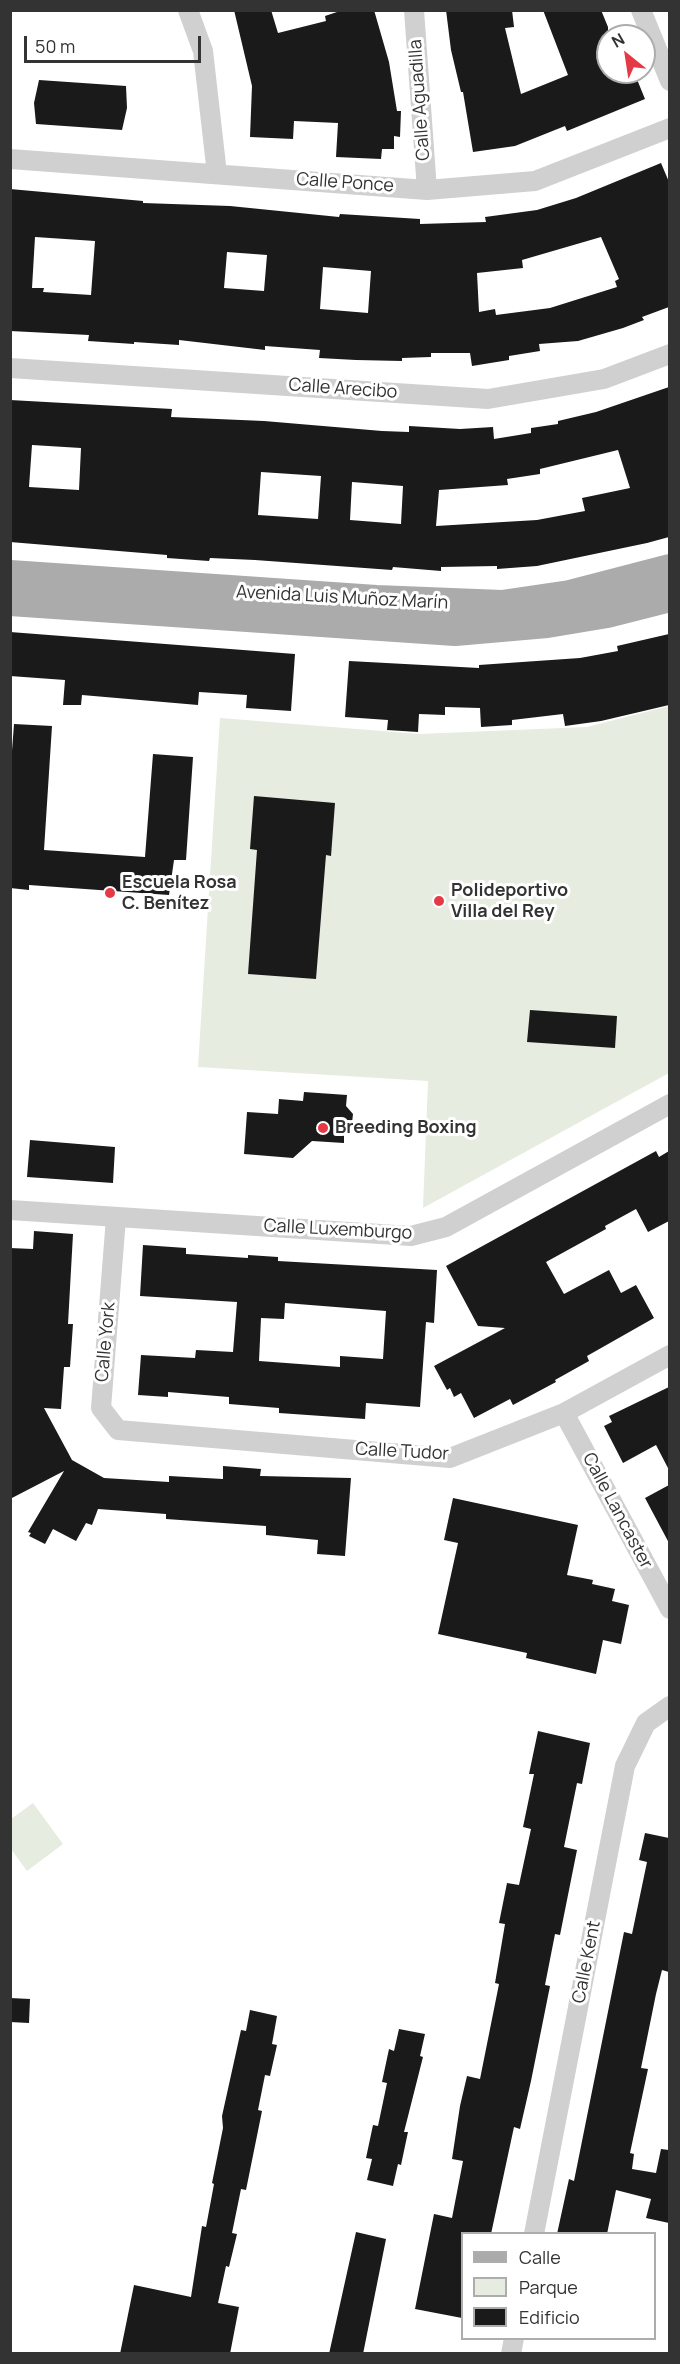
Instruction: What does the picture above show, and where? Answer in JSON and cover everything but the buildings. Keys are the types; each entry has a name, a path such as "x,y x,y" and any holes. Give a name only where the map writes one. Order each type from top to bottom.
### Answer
{"main road":[{"name":"Avenida Luis Muñoz Marín","path":"10,576 376,601 502,606 570,596 669,570"},
{"name":"Avenida Luis Muñoz Marín","path":"10,600 455,630 547,622 607,612 669,596"}],"street":[{"path":"188,10 203,51 217,174"},
{"name":"Calle Aguadilla","path":"414,10 427,190"},
{"path":"641,10 669,81"},
{"name":"Calle Ponce","path":"10,159 427,190 535,181 669,128"},
{"name":"Calle Arecibo","path":"10,368 488,399 604,380 669,354"},
{"name":"Calle Luxemburgo","path":"10,1210 411,1236 446,1227 669,1104"},
{"name":"Calle York","path":"116,1218 100,1408 118,1430 148,1432"},
{"name":"Calle Tudor","path":"148,1432 450,1458 564,1413 669,1355"},
{"name":"Calle Lancaster","path":"564,1413 669,1610"},
{"name":"Calle Kent","path":"534,2232 625,1766 646,1723 669,1706"}],"green space":[{"name":"Polideportivo Villa del Rey","path":"669,706 669,1073 423,1208 428,1081 198,1067 220,718 419,734 587,727"},
{"path":"33,1803 63,1844 27,1871 11,1849 11,1819"}],"place":[{"name":"Escuela Rosa C. Benítez","path":"110,893"},
{"name":"Polideportivo Villa del Rey","path":"439,901"},
{"name":"Breeding Boxing","path":"323,1128"}]}
